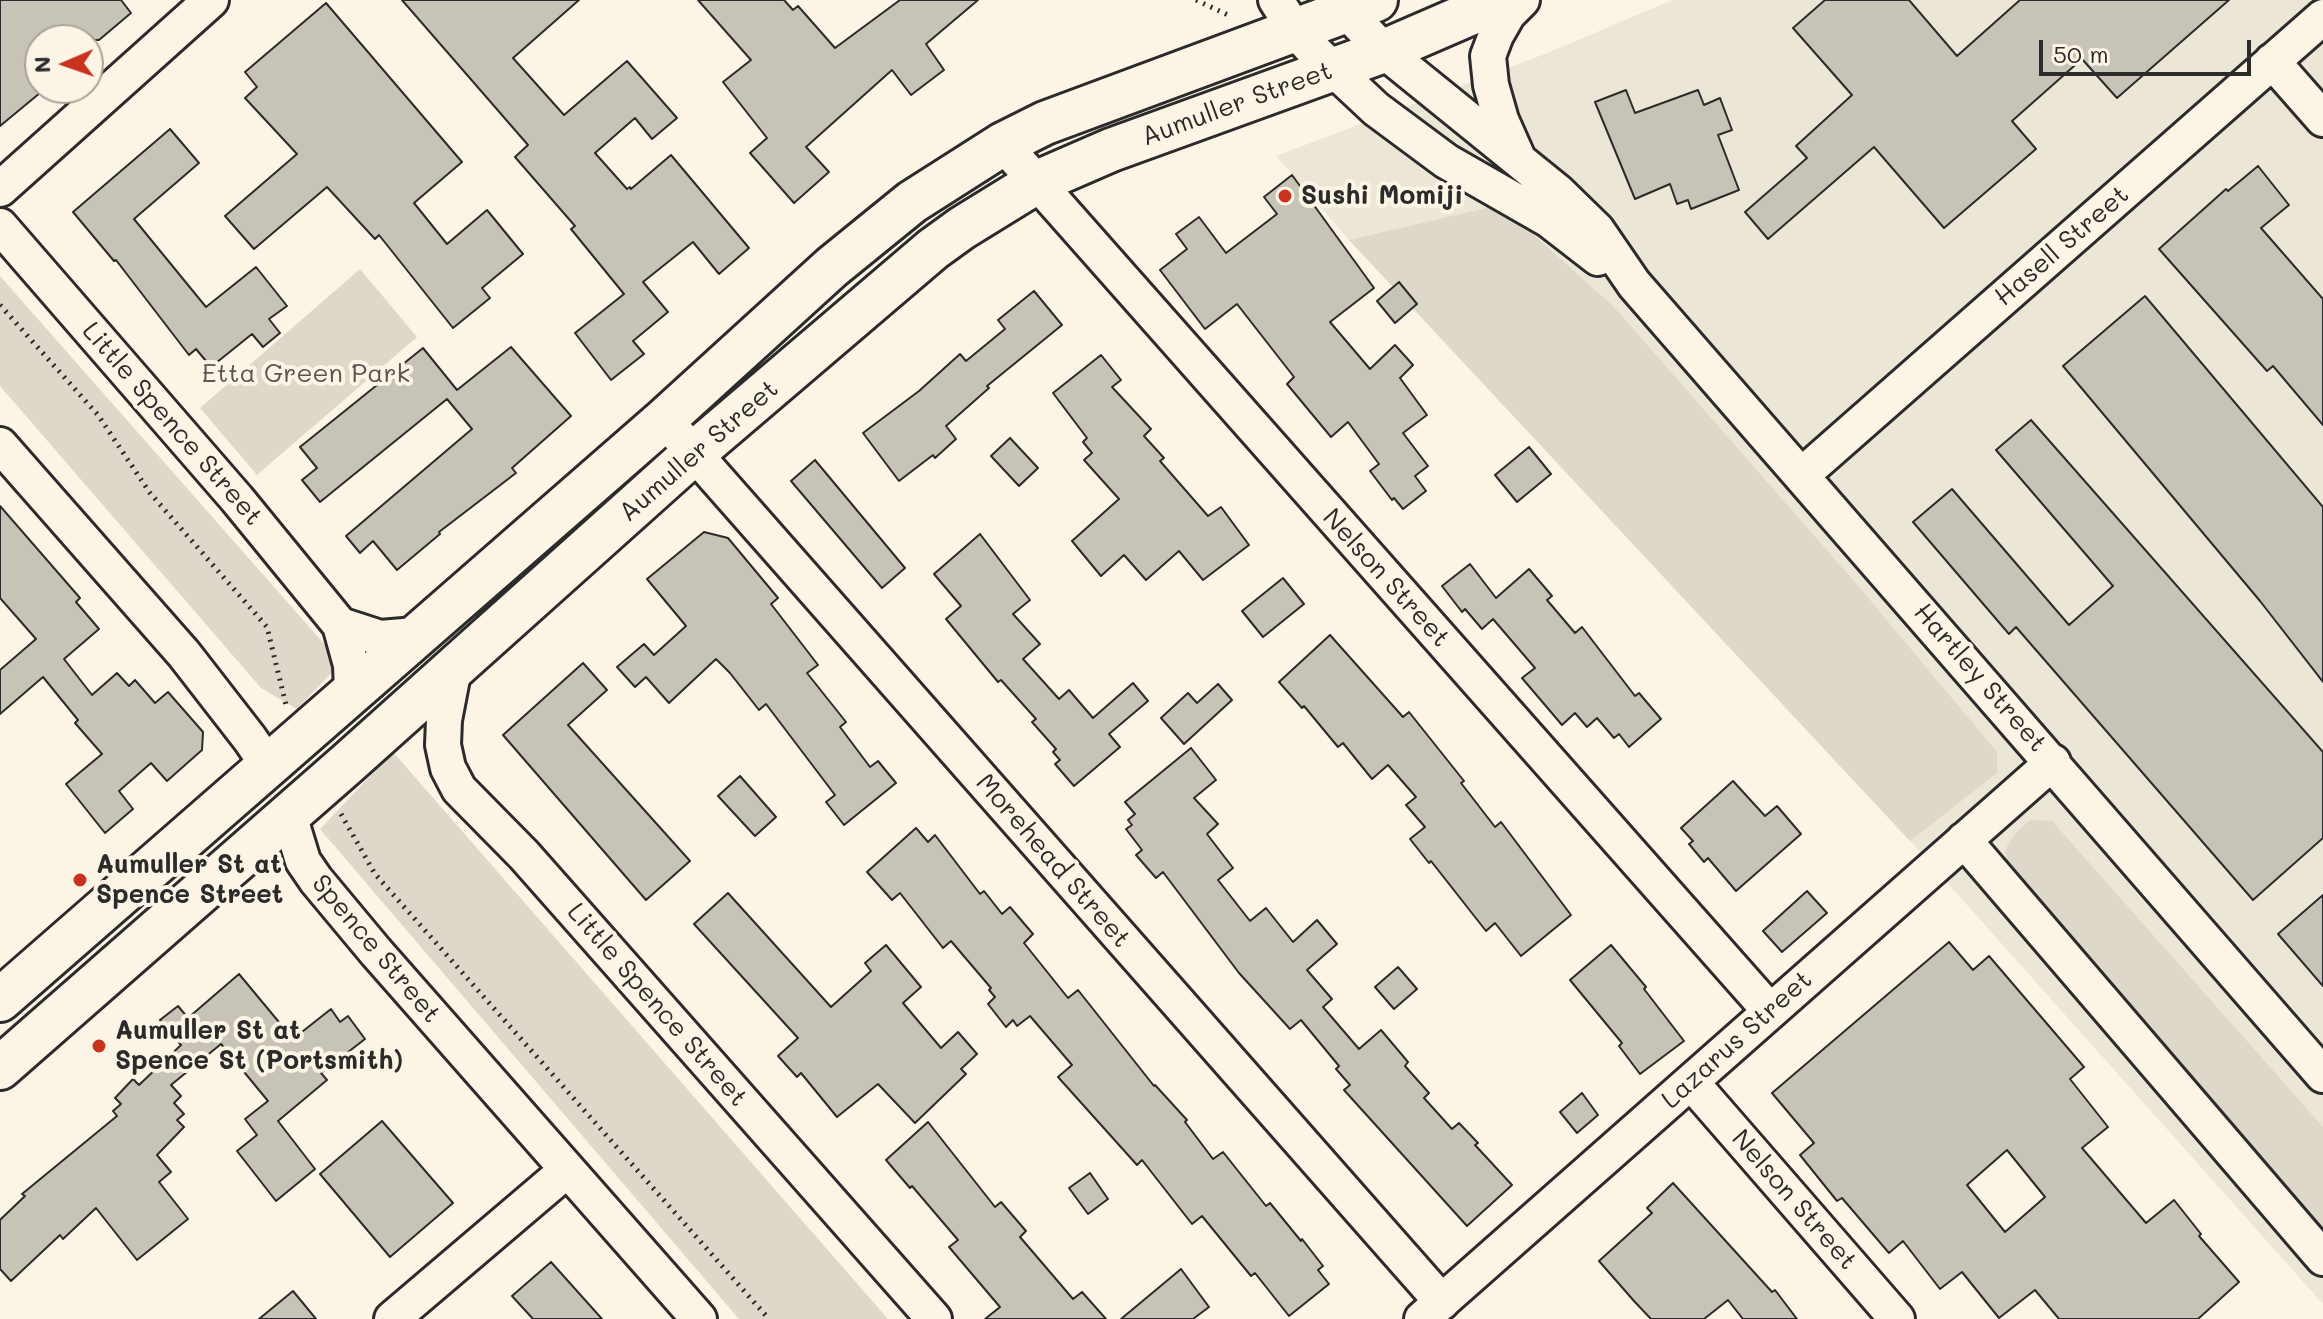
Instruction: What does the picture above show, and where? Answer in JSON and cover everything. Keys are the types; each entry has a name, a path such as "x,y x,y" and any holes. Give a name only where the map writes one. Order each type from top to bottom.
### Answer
{"main road":[{"name":"Aumuller Street","path":"7,1049 289,815 694,453 933,249 998,204 1035,183 1111,150 1384,51 1502,0"},
{"name":"Aumuller Street","path":"0,1000 664,420 832,267 912,202 1003,144 1045,123 1286,15 1353,4"},
{"name":"Spence Street","path":"267,764 289,815"}],"street":[{"path":"0,189 211,0"},
{"name":"Hartley Street","path":"1519,161 1497,109 1488,56 1508,14 1522,0"},
{"name":"Hartley Street","path":"1353,4 1384,51 1558,192 1597,230 1634,284 2323,1075"},
{"name":"Hartley Street","path":"1286,15 1332,69 1376,109 1446,161 1549,220 1634,284"},
{"name":"Hasell Street","path":"1802,475 2323,17"},
{"path":"2272,61 2323,119"},
{"name":"Nelson Street","path":"1003,144 1770,1011"},
{"name":"Little Spence Street","path":"0,226 237,499 340,625 351,665 352,691"},
{"name":"Morehead Street","path":"664,420 1432,1311"},
{"name":"Spence Street","path":"0,445 184,654 267,764"},
{"path":"340,625 380,638 416,635"},
{"name":"Little Spence Street","path":"454,668 444,720 443,745 448,768 459,789 524,855 934,1319"},
{"name":"Lazarus Street","path":"1432,1311 2053,762"},
{"name":"Spence Street","path":"289,815 303,861 316,880 699,1319"},
{"path":"1964,840 2323,1258"},
{"name":"Nelson Street","path":"1691,1082 1897,1319"},
{"path":"392,1319 567,1170"}],"path":[{"path":"1196,0 1228,15"},
{"path":"0,305 98,415 150,493 267,627 287,708"},
{"path":"337,805 347,829 375,874 769,1319"}],"shaded area":[{"path":"1672,0 2323,0 2323,1304 1910,841 1349,240 1276,156 1550,52"}],"green space":[{"path":"1487,208 1528,230 1613,306 1859,587 1997,752 1997,773 1910,841 1349,240"},
{"name":"Etta Green Park","path":"360,269 417,337 257,475 200,408"},
{"path":"0,276 341,663 297,709 261,688 0,386"},
{"path":"393,752 888,1319 739,1319 320,829"},
{"path":"2030,820 2052,821 2323,1127 2323,1230 2009,871 2005,850 2015,834"}],"building":[{"path":"0,0 121,0 131,13 104,36 104,24 24,24 24,104 27,104 0,126"},
{"path":"402,0 579,0 513,58 564,115 627,61 677,118 652,139 635,118 595,153 627,189 631,189 671,155 749,248 719,274 693,242 643,282 668,312 633,341 644,354 611,380 575,333 624,294 571,229 575,226 515,157 528,145"},
{"path":"698,0 784,0 793,10 798,6 835,48 900,0 978,0 926,44 944,70 911,95 892,70 806,147 829,172 794,203 750,153 767,138 723,82 751,60"},
{"path":"1825,0 1909,0 1957,56 2020,0 2229,0 2117,98 2082,59 2012,121 2036,149 1944,228 1874,147 1768,239 1745,212 1807,158 1796,146 1852,95 1793,28"},
{"path":"326,3 462,162 414,203 447,244 487,210 523,254 482,288 490,298 453,328 379,235 375,239 327,187 254,249 225,216 297,154 245,98 257,87 245,72"},
{"path":"1626,90 1635,113 1698,90 1704,105 1720,98 1732,130 1718,135 1739,190 1691,209 1688,200 1677,204 1670,184 1635,199 1595,102"},
{"path":"170,129 199,163 134,219 206,307 256,267 287,306 269,319 280,333 263,347 252,334 211,367 196,349 189,355 116,260 73,212"},
{"path":"2258,166 2289,205 2261,228 2323,299 2323,425 2273,366 2267,371 2159,249 2226,189 2228,191"},
{"path":"1292,175 1374,288 1330,322 1370,369 1395,345 1413,365 1400,378 1427,415 1403,433 1428,466 1415,476 1426,491 1403,509 1394,498 1392,500 1370,471 1379,464 1348,422 1331,437 1287,384 1294,377 1237,304 1205,329 1160,270 1187,249 1176,234 1199,217 1226,253 1277,214 1264,197"},
{"path":"1399,282 1417,304 1395,323 1377,301"},
{"path":"1034,291 1062,325 987,386 989,388 946,426 956,439 935,458 933,455 899,481 863,433 919,391 960,354 966,361 1005,329 998,320"},
{"path":"2145,296 2323,507 2323,682 2260,601 2063,366"},
{"path":"511,347 571,416 512,468 516,473 439,532 397,570 373,541 360,553 346,536 472,429 447,399 320,502 302,480 317,468 300,447 423,348 457,390"},
{"path":"1101,355 1121,380 1112,387 1151,429 1144,436 1164,458 1160,461 1208,516 1221,507 1249,545 1203,580 1179,551 1146,580 1124,555 1101,576 1072,541 1119,499 1084,460 1092,453 1083,442 1087,438 1053,393"},
{"path":"2031,420 2323,752 2323,838 2253,900 2016,627 2009,634 1913,522 1952,489 2069,625 2113,586 1996,450"},
{"path":"1010,438 1038,468 1019,486 991,456"},
{"path":"1529,447 1551,474 1517,502 1495,475"},
{"path":"815,460 905,568 882,588 791,481"},
{"path":"0,506 80,598 76,602 99,629 64,659 92,695 117,673 129,686 135,680 155,703 168,692 203,732 202,750 167,781 151,763 119,791 133,809 105,833 66,784 102,754 75,723 78,720 43,677 0,714 0,670 36,639 0,598"},
{"path":"704,532 728,538 778,598 771,604 818,665 807,673 846,722 840,727 870,767 878,761 896,783 844,825 826,802 835,795 766,704 759,710 716,659 669,703 646,677 635,687 617,667 644,644 654,655 686,626 647,579"},
{"path":"980,534 1030,600 1013,614 1040,644 1023,659 1059,699 1069,690 1093,718 1133,683 1148,701 1109,734 1120,747 1074,786 1055,764 1060,760 1053,752 1056,749 1032,722 1036,719 1001,680 998,682 946,619 961,606 934,574"},
{"path":"1470,564 1496,598 1529,569 1552,596 1547,600 1575,633 1582,627 1635,696 1639,693 1661,719 1629,747 1619,734 1614,738 1597,718 1587,727 1575,713 1562,725 1522,678 1535,668 1493,619 1482,629 1465,609 1462,612 1442,586"},
{"path":"1283,578 1304,604 1263,637 1242,611"},
{"path":"1330,635 1403,717 1409,712 1464,781 1461,783 1495,827 1501,822 1571,915 1521,956 1495,923 1486,931 1410,839 1425,827 1406,805 1416,797 1388,765 1372,779 1343,743 1338,747 1279,682"},
{"path":"583,663 607,690 568,725 690,861 646,900 503,735"},
{"path":"1218,684 1232,700 1184,744 1161,718 1188,693 1197,703"},
{"path":"1191,748 1216,780 1194,798 1218,824 1207,834 1233,868 1218,880 1250,921 1266,908 1293,942 1317,920 1337,944 1307,970 1332,999 1323,1007 1359,1049 1381,1030 1408,1062 1405,1066 1429,1093 1424,1098 1452,1129 1459,1123 1512,1185 1467,1226 1344,1090 1350,1085 1336,1069 1339,1066 1301,1020 1290,1029 1239,973 1163,872 1156,878 1136,855 1142,850 1126,829 1132,825 1128,820 1135,814 1125,802"},
{"path":"740,776 776,817 755,836 718,796"},
{"path":"1733,781 1765,816 1777,806 1801,834 1736,891 1708,858 1704,862 1689,844 1693,841 1681,828"},
{"path":"916,828 928,842 935,835 980,894 984,891 1002,914 1010,907 1033,934 1024,943 1068,998 1078,990 1154,1086 1187,1120 1185,1122 1213,1159 1223,1152 1266,1206 1270,1203 1302,1239 1323,1266 1318,1270 1329,1284 1289,1316 1255,1273 1251,1276 1202,1216 1192,1224 1142,1160 1137,1165 1058,1077 1072,1065 1030,1016 1017,1026 1013,1020 1006,1027 988,1004 995,997 989,990 991,988 951,941 943,948 900,893 892,900 867,872"},
{"path":"1807,891 1827,913 1782,952 1763,931"},
{"path":"728,893 831,1007 871,971 865,963 886,945 921,987 903,1003 941,1048 958,1032 977,1054 961,1069 966,1074 915,1123 878,1084 837,1117 801,1073 797,1077 778,1056 798,1038 694,924"},
{"path":"2323,895 2323,986 2278,934"},
{"path":"1949,942 1973,970 1989,956 2084,1067 2070,1079 2108,1127 2082,1148 2146,1223 2174,1200 2201,1234 2199,1236 2239,1282 2198,1319 2059,1319 2035,1290 1999,1318 1962,1272 1940,1289 1903,1241 1889,1253 1842,1198 1837,1201 1800,1155 1814,1143 1772,1093","holes":["2007,1150 2045,1197 2005,1232 1967,1185"]},
{"path":"1611,945 1646,987 1644,989 1684,1041 1640,1074 1619,1046 1622,1043 1570,980"},
{"path":"1398,967 1417,989 1394,1009 1375,987"},
{"path":"239,974 293,1039 331,1009 340,1022 348,1016 365,1039 321,1073 327,1080 278,1121 315,1169 276,1201 237,1151 257,1135 245,1119 268,1101 221,1044 171,1085 181,1096 174,1103 184,1114 177,1120 184,1127 157,1155 171,1172 159,1182 188,1219 137,1260 96,1208 63,1239 60,1235 11,1281 0,1269 0,1220 25,1196 22,1194 117,1116 113,1111 121,1104 115,1098 133,1079 139,1085 181,1045 160,1020 178,1006 188,1018"},
{"path":"1582,1093 1598,1115 1577,1133 1560,1112"},
{"path":"382,1121 453,1203 390,1257 320,1174"},
{"path":"928,1122 995,1207 1001,1202 1026,1231 1020,1237 1073,1299 1082,1292 1106,1319 985,1319 1000,1307 949,1247 958,1240 886,1160"},
{"path":"1090,1173 1108,1199 1088,1214 1069,1188"},
{"path":"1673,1183 1772,1292 1775,1290 1797,1319 1743,1319 1728,1300 1704,1319 1651,1319 1634,1301 1599,1261 1652,1213 1647,1208"},
{"path":"551,1262 602,1319 533,1319 512,1296"},
{"path":"1181,1269 1209,1307 1193,1319 1121,1319"},
{"path":"293,1291 316,1319 259,1319"}],"place":[{"name":"Sushi Momiji","path":"1285,196"},
{"name":"Aumuller St at Spence Street","path":"80,880"},
{"name":"Aumuller St at Spence St (Portsmith)","path":"99,1046"}]}
